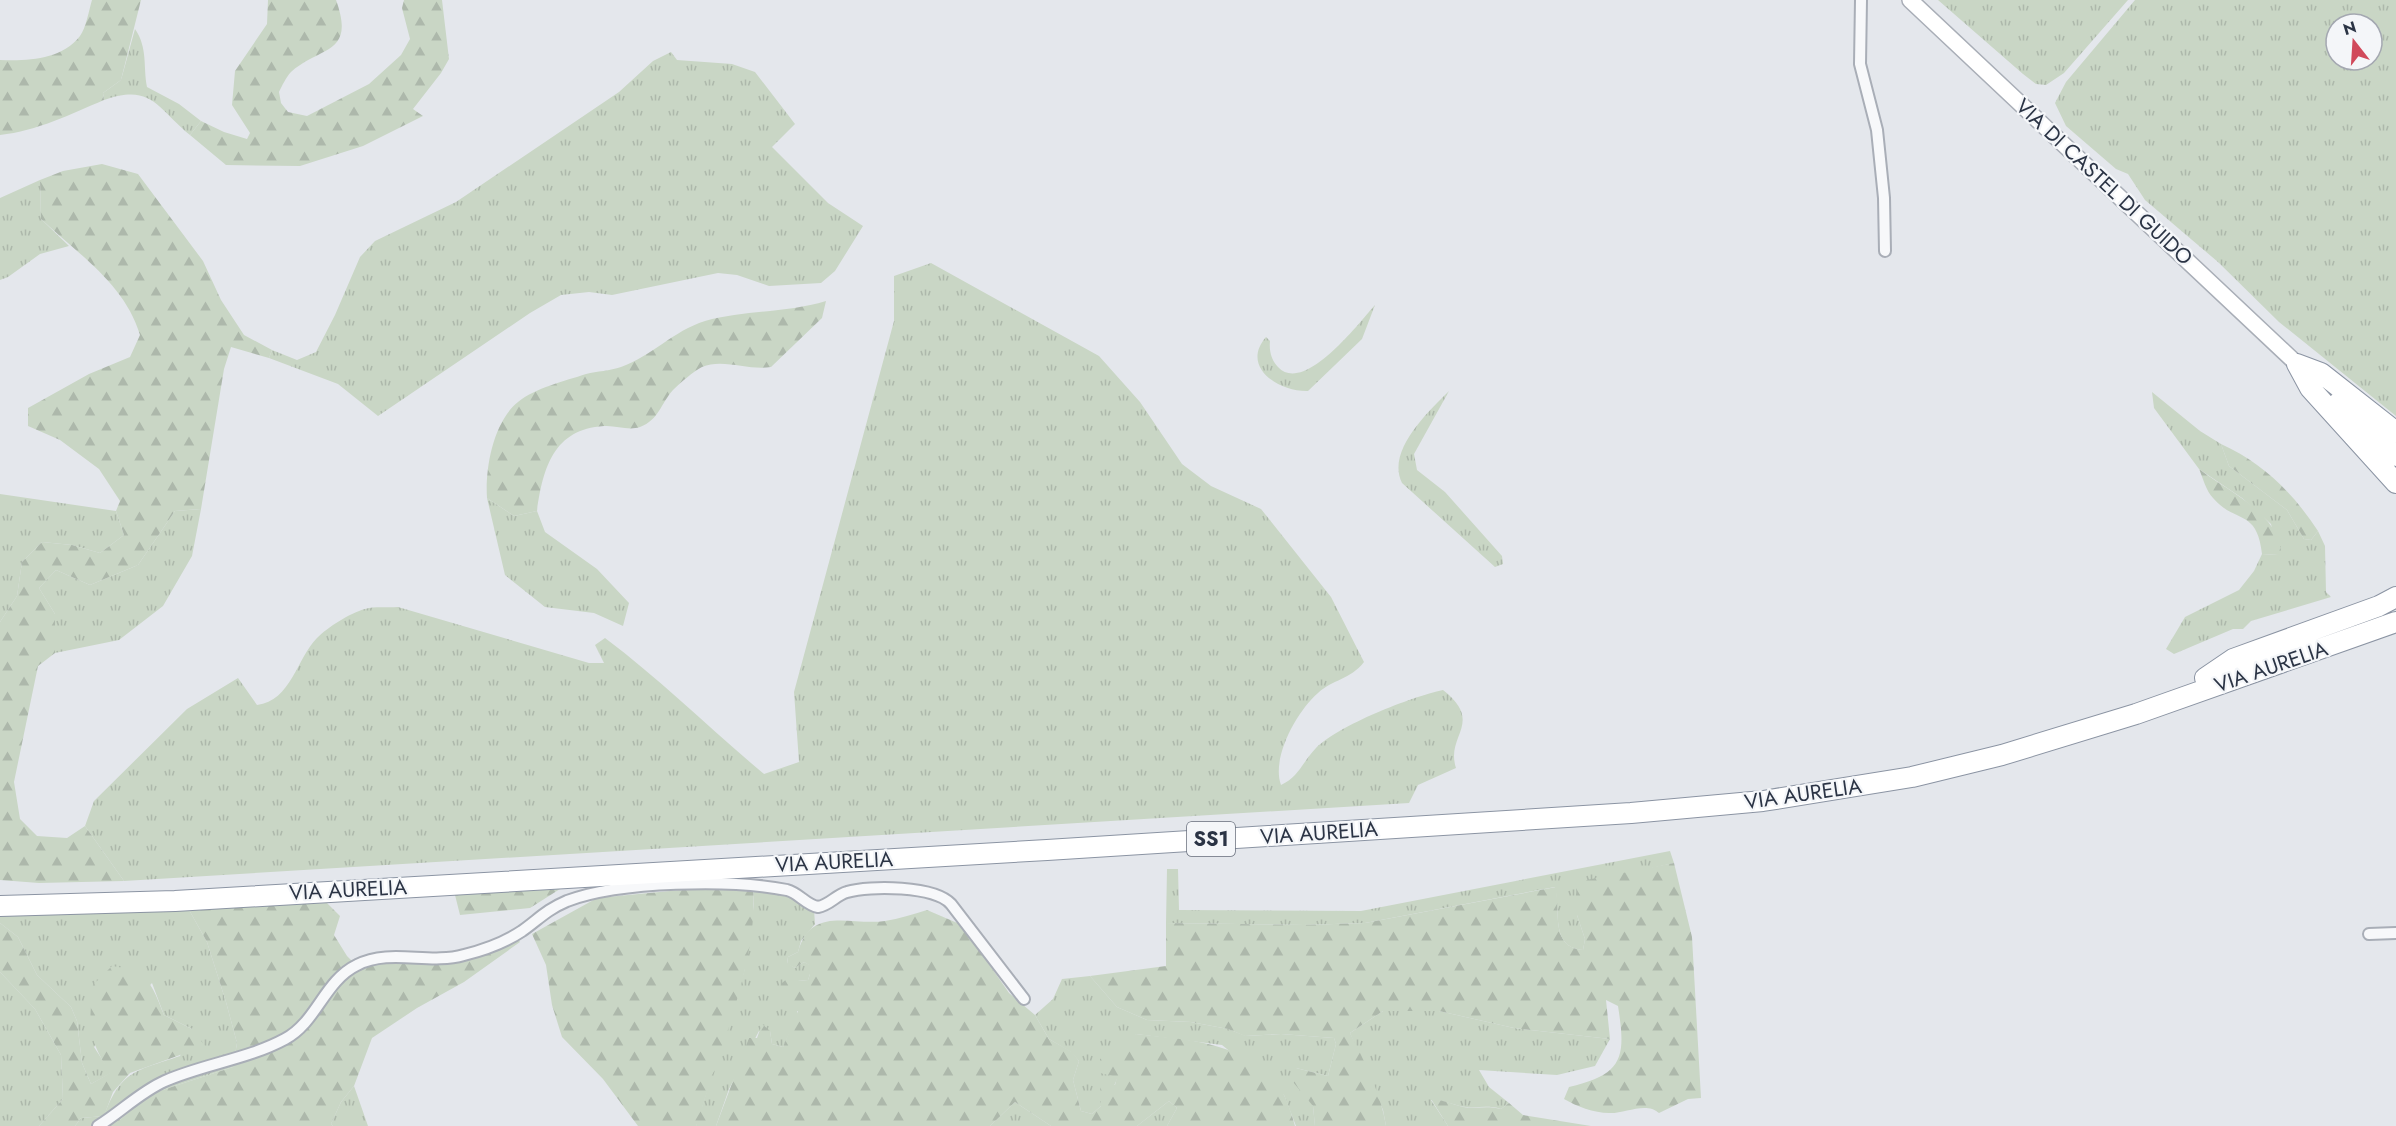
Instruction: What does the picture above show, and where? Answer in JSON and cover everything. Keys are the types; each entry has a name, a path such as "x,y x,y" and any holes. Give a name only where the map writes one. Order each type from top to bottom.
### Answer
{"highway":[{"path":"2297,364 2321,373 2396,432"},
{"path":"2297,364 2396,456"},
{"path":"2297,364 2310,388 2396,483"},
{"path":"2205,678 2233,659 2379,606 2396,597"},
{"name":"VIA AURELIA","path":"0,893 174,888 1035,838 1703,795 1878,770 1996,744 2205,678 2396,610"},
{"name":"VIA AURELIA","path":"0,906 198,899 1047,850 1631,813 1763,801 1912,777 2002,755 2136,714 2396,622"},
{"path":"2246,675 2274,675 2396,631"}],"street":[{"path":"1861,0 1860,64 1877,129 1884,198 1885,251"},
{"name":"VIA DI CASTEL DI GUIDO","path":"1910,0 2297,364"},
{"path":"98,1126 143,1093 165,1081 268,1047 291,1035 308,1019 339,977 360,963 387,957 447,960 481,951 523,930 538,916 564,902 634,888 744,885 790,891 818,907 828,904 843,893 858,890 935,893 951,904 1024,999"},
{"path":"2369,934 2396,933"}],"green space":[{"path":"92,0 141,0 121,80 103,93 104,100 40,126 0,135 0,60 33,59 63,50 82,33"},
{"path":"268,0 336,0 341,18 338,40 332,47 291,72 279,92 281,103 288,112 307,116 369,84 401,55 410,39 402,8 404,0 442,0 449,59 413,109 423,116 363,146 300,166 226,165 190,135 201,121 224,132 247,139 250,133 232,105 235,71 267,24"},
{"path":"1938,0 2128,0 2064,73 2046,85 2036,84 2023,74"},
{"path":"2135,0 2396,0 2396,416 2279,322 2218,262 2145,200 2128,174 2116,169 2066,126 2055,103 2066,82"},
{"path":"135,29 142,43 147,87 179,104 201,121 190,135 153,101 144,96 133,94 104,100 103,93 121,80"},
{"path":"671,52 677,60 732,64 755,72 795,124 772,147 828,203 863,226 835,271 821,283 769,286 737,275 718,273 612,295 589,292 561,295 530,313 378,416 338,384 269,358 272,350 297,360 316,352 360,257 375,241 456,202 619,92 653,61"},
{"path":"102,164 138,174 203,261 221,300 244,335 272,350 269,358 231,347 224,369 201,509 175,511 138,565 90,585 56,570 39,588 55,614 55,653 38,666 14,782 20,819 37,836 67,838 85,826 124,881 39,883 0,880 0,622 17,596 22,562 42,542 72,545 100,553 124,535 116,511 120,501 99,469 60,440 28,426 28,408 89,374 130,357 140,335 133,317 112,285 41,219 40,180 63,171"},
{"path":"40,180 41,219 69,246 40,254 8,277 0,280 0,198"},
{"path":"931,263 1099,356 1140,402 1182,464 1211,486 1261,509 1331,597 1364,662 1353,672 1324,688 1302,711 1283,749 1279,774 1281,785 1297,773 1316,748 1341,730 1395,705 1443,690 1455,701 1463,720 1455,747 1456,768 1418,785 1409,803 124,881 85,826 94,801 187,709 238,678 257,705 269,702 286,687 317,638 346,617 369,608 398,607 589,663 604,663 595,645 605,638 764,774 799,762 794,692 894,321 894,276"},
{"path":"826,301 822,318 771,367 719,364 702,367 673,390 656,416 646,424 631,428 604,426 587,429 573,435 562,443 547,466 537,511 514,516 487,498 487,474 492,447 502,421 509,411 525,397 560,382 632,362 693,325 705,321 720,317 796,308"},
{"path":"1375,305 1362,339 1308,391 1286,387 1275,382 1260,368 1259,348 1266,337 1270,341 1271,355 1278,367 1289,373 1302,372 1330,354"},
{"path":"1449,391 1414,454 1417,470 1445,492 1502,556 1503,564 1495,567 1402,483 1399,471 1404,445 1421,421"},
{"path":"2152,392 2200,431 2221,444 2229,466 2287,510 2304,539 2311,540 2318,531 2325,546 2326,592 2331,597 2251,621 2243,629 2233,629 2174,654 2166,649 2185,617 2239,590 2254,571 2262,554 2278,555 2271,524 2242,498 2199,469 2154,408"},
{"path":"2221,444 2250,460 2276,480 2318,531 2311,540 2304,539 2287,510 2229,466"},
{"path":"2199,469 2260,513 2270,524 2277,537 2281,551 2278,555 2262,554 2259,539 2250,523 2221,506 2213,498"},
{"path":"0,494 116,511 124,535 100,553 72,545 42,542 22,562 17,596 0,622"},
{"path":"487,498 514,516 537,511 545,532 597,569 629,603 623,626 594,613 545,607 505,575"},
{"path":"201,509 192,556 163,606 119,640 55,653 55,614 39,588 56,570 90,585 138,565 175,511"},
{"path":"1670,851 1674,863 1638,871 1577,915 1585,939 1583,950 1566,943 1561,936 1555,887 1365,923 1304,925 1166,923 1167,869 1178,869 1179,910 1361,911"},
{"path":"1674,863 1692,937 1701,1098 1688,1099 1659,1113 1648,1108 1641,1108 1603,1113 1585,1109 1564,1099 1569,1087 1601,1076 1617,1061 1621,1051 1618,1006 1606,1000 1610,1039 1514,1028 1439,1011 1383,1011 1350,1033 1376,1090 1386,1126 1315,1126 1313,1106 1293,1082 1296,1068 1328,1076 1336,1044 1334,1038 1281,1034 1245,1036 1228,1029 1191,1022 1147,1020 1117,1007 1090,976 1166,966 1166,923 1304,925 1365,923 1556,887 1561,936 1573,948 1583,950 1585,939 1577,915 1576,882"},
{"path":"701,888 753,888 753,914 745,970 729,1028 702,1108 709,1114 708,1121 698,1122 696,1126 638,1126 603,1079 562,1037 552,1005 546,965 532,934 597,898"},
{"path":"753,888 791,894 814,910 815,924 801,941 798,952 788,957 787,963 795,968 804,962 810,965 810,974 808,980 798,981 797,1017 783,1047 772,1044 770,1031 759,1031 729,1089 716,1126 696,1126 744,972 754,904"},
{"path":"560,889 530,908 460,915 455,895"},
{"path":"327,903 340,916 334,935 347,956 359,968 383,960 442,957 478,947 513,932 520,942 464,982 417,1008 372,1038 354,1086 341,1102 331,1124 333,1126 120,1126 120,1120 147,1095 233,1067 237,1043 226,1002 207,942 188,908"},
{"path":"188,908 207,942 226,1002 237,1043 233,1067 147,1095 120,1120 120,1126 75,1126 81,1118 104,1116 117,1089 132,1074 180,1056 192,1029 164,1015 152,983 94,1047 111,1073 91,1084 82,1063 77,1021 71,1007 37,975 18,937 0,923 0,911"},
{"path":"927,910 962,925 1009,993 1035,1015 1049,1039 1072,1052 1079,1061 1073,1080 1081,1111 1092,1114 1101,1106 1100,1083 1115,1085 1117,1077 1100,1073 1100,1059 1136,1034 1219,1047 1256,1064 1271,1077 1284,1095 1295,1126 1167,1126 1177,1108 1169,1101 1137,1126 1051,1126 1015,1102 990,1126 716,1126 749,1038 757,1038 762,1024 770,1031 772,1044 783,1047 798,1011 792,1011 778,992 782,983 789,977 798,981 808,980 809,965 804,962 795,968 787,964 788,957 798,952 804,937 812,928 833,921 885,921"},
{"path":"0,923 18,937 37,975 71,1007 77,1021 82,1063 91,1084 110,1073 93,1040 91,1011 93,985 112,966 134,971 147,981 164,1015 192,1029 205,1046 130,1073 113,1092 104,1116 81,1118 75,1126 39,1126 63,1099 61,1055 35,1009 0,972"},
{"path":"0,972 35,1009 61,1055 63,1099 39,1126 0,1126"},
{"path":"1090,976 1117,1007 1147,1020 1191,1022 1228,1029 1246,1036 1281,1034 1334,1038 1336,1044 1328,1076 1296,1068 1313,1106 1315,1126 1296,1126 1284,1095 1222,1045 1136,1034 1114,1086 1102,1096 1101,1106 1092,1114 1081,1111 1073,1080 1079,1061 1071,1052 1049,1039 1035,1015 1053,999 1062,979"},
{"path":"1383,1011 1439,1011 1514,1028 1610,1039 1595,1066 1557,1075 1479,1070 1489,1087 1509,1103 1501,1109 1466,1107 1431,1100 1448,1126 1386,1126 1383,1110 1350,1033"},
{"path":"354,1086 368,1126 333,1126 331,1124 341,1102"},
{"path":"1431,1099 1463,1107 1501,1109 1509,1103 1523,1115 1591,1126 1448,1126"},
{"path":"1169,1101 1177,1108 1167,1126 1137,1126"},
{"path":"1015,1102 1051,1126 990,1126"}]}
